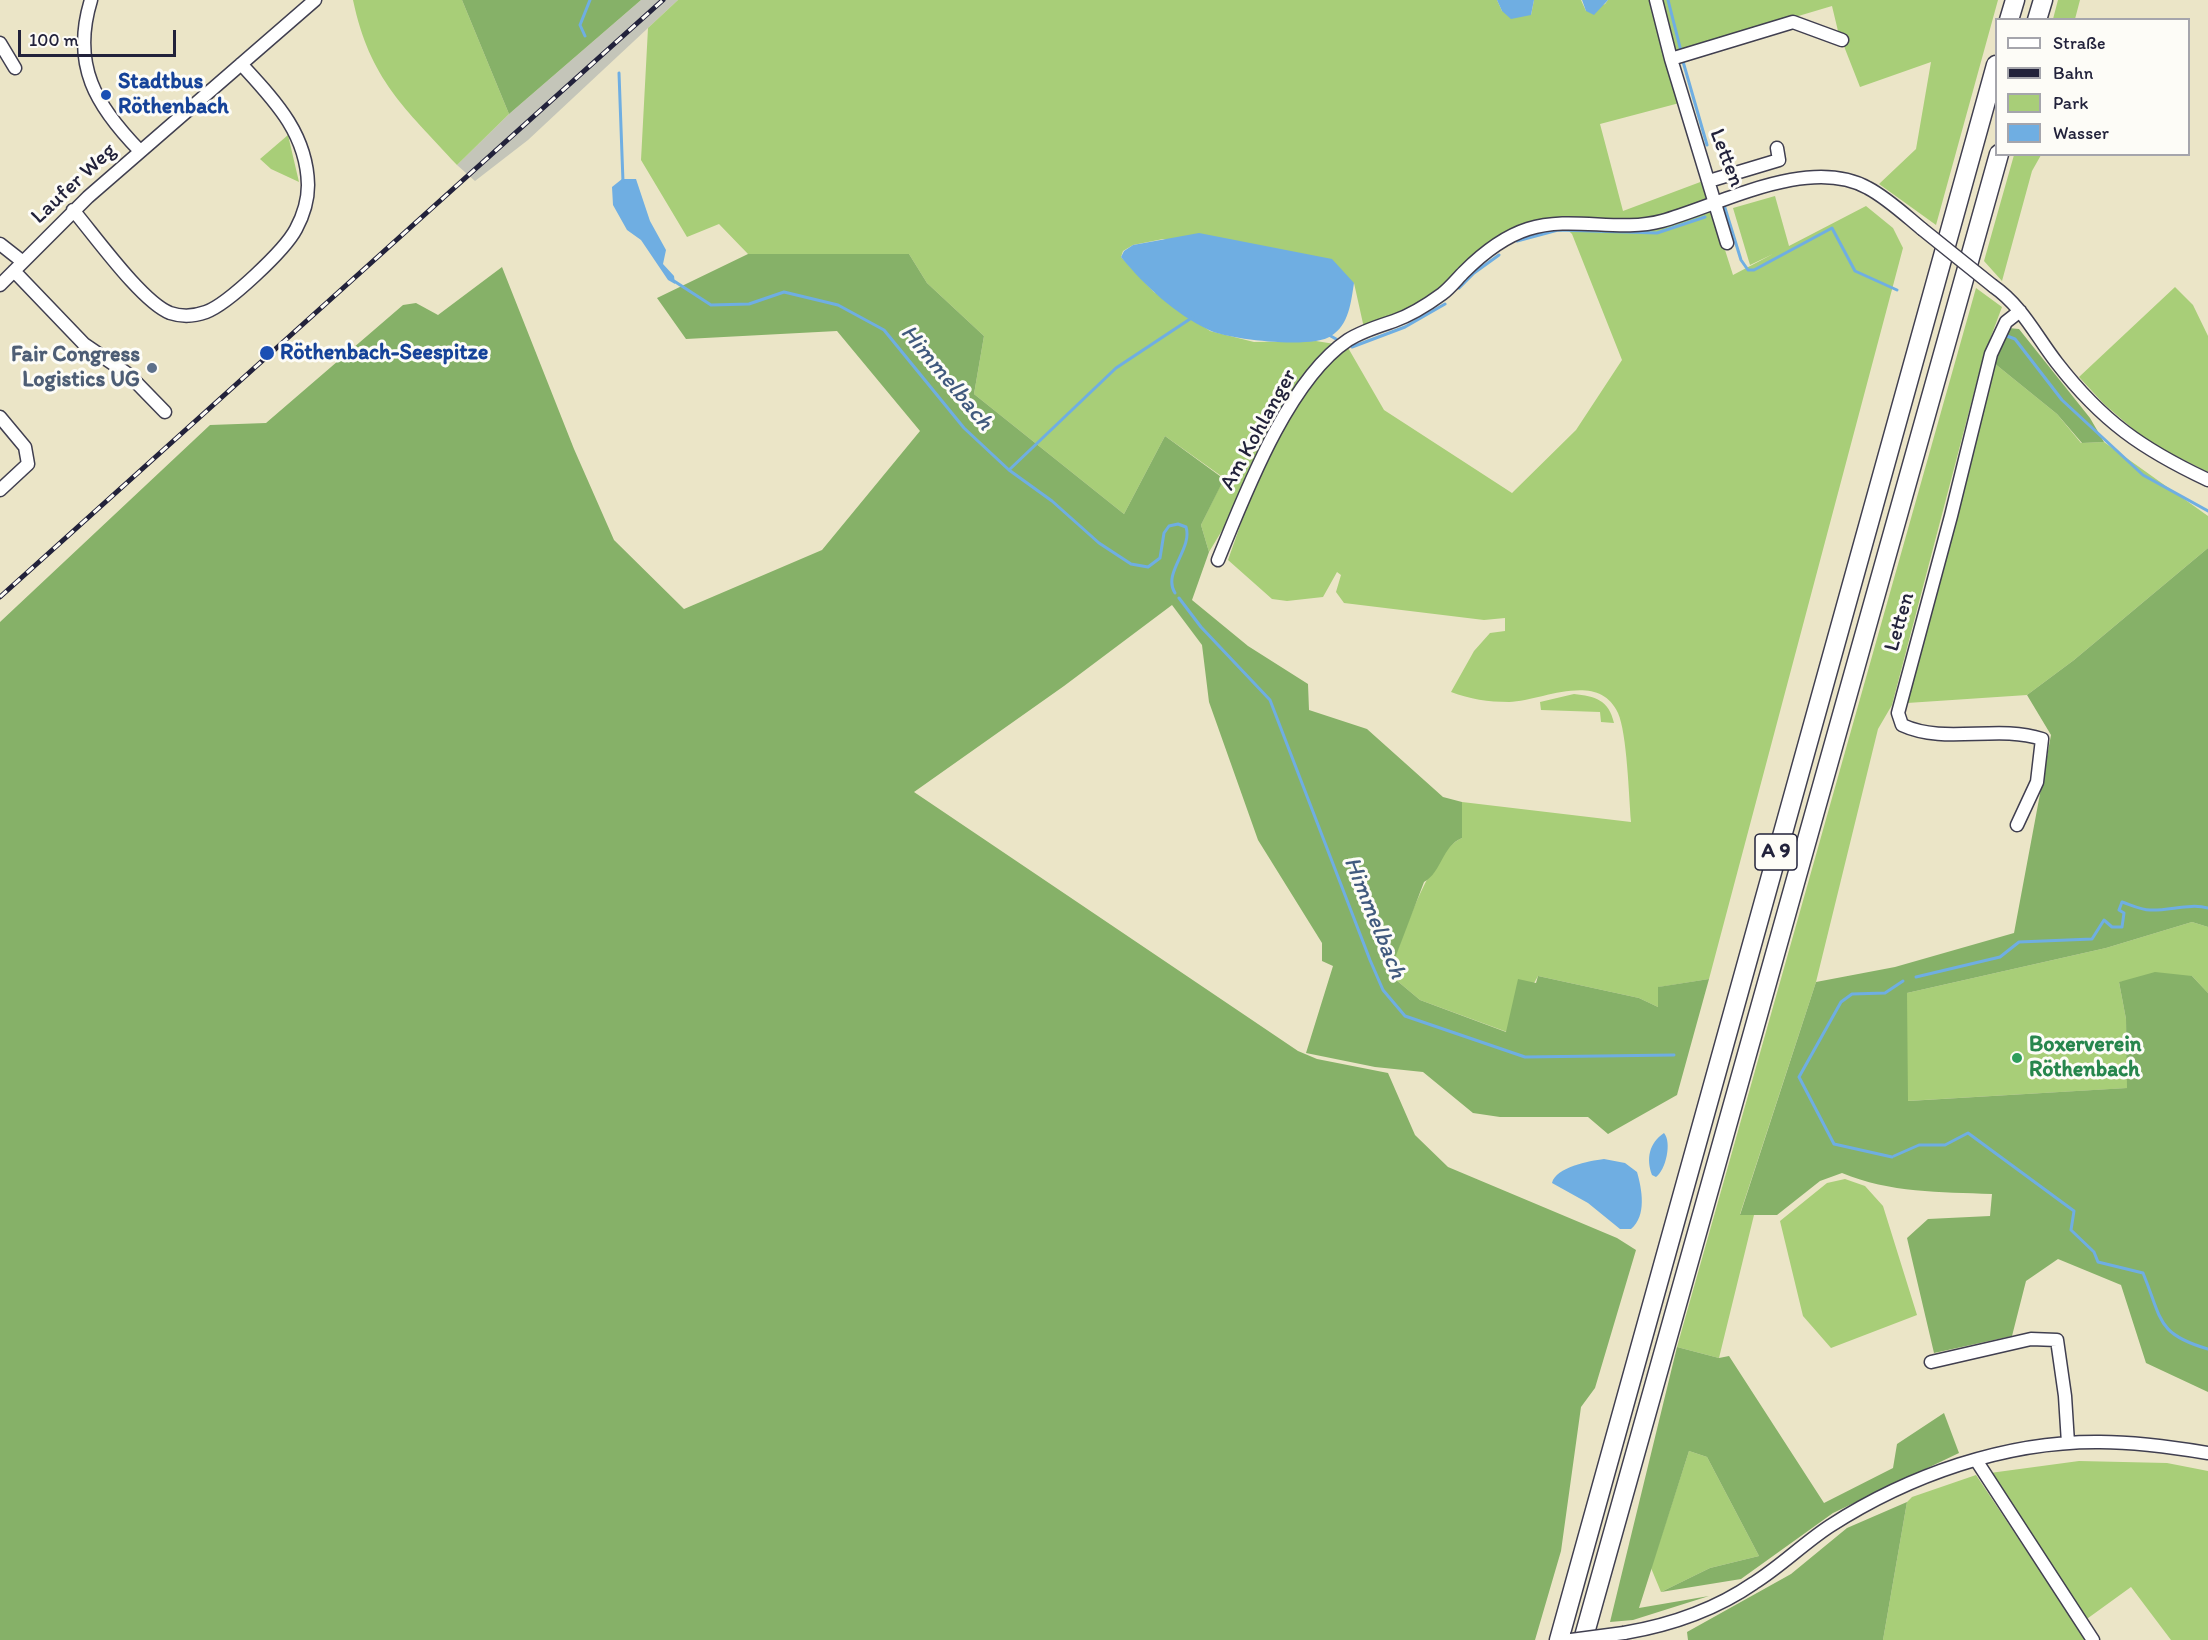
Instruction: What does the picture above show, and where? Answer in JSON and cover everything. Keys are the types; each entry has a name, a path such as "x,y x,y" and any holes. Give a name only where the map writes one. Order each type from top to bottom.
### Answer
{"highway":[{"path":"2010,18 2015,0"},
{"path":"2038,18 2043,0"},
{"name":"A 9","path":"1559,1640 1995,69"},
{"name":"A 9","path":"1583,1640 1998,156"}],"street":[{"path":"91,0 83,37 90,82 104,111 140,151"},
{"name":"Laufer Weg","path":"0,285 73,210 315,0"},
{"name":"Letten","path":"1656,0 1671,59 1716,203 1785,181 1834,179 1868,188 2006,295 2070,380 2102,415 2162,457 2208,480"},
{"path":"1671,59 1793,22 1842,40"},
{"path":"0,43 15,68"},
{"path":"73,210 146,295 163,310 184,316 195,315 225,302 284,245 296,229 305,207 308,186 297,133 274,101 241,64"},
{"path":"1709,181 1779,160 1777,148"},
{"path":"1716,203 1727,243"},
{"name":"Am Kohlanger","path":"1218,560 1245,493 1304,386 1329,355 1349,339 1425,306 1444,292 1485,253 1527,230 1561,222 1648,225 1716,203"},
{"path":"0,244 82,343 128,374 165,412"},
{"name":"Letten","path":"2017,825 2037,782 2042,739 1984,732 1935,734 1915,731 1902,725 1898,713 1951,516 1991,354 2007,322 2020,312"},
{"path":"0,417 26,447 28,464 0,490"},
{"path":"1931,1362 2031,1339 2057,1340 2066,1396 2068,1443"},
{"path":"1571,1640 1671,1624 1705,1610 1754,1584 1829,1526 1876,1499 1915,1481 1976,1460 2012,1450 2068,1443 2122,1442 2208,1453"},
{"path":"1976,1460 2093,1640"}],"shaded area":[{"path":"641,0 678,0 528,140 475,181 457,165 509,114"}],"green space":[{"path":"353,0 462,0 509,114 457,165 405,108 379,72 360,28"},
{"path":"462,0 641,0 509,114"},
{"path":"678,0 1497,0 1502,11 1531,15 1534,0 1581,0 1586,11 1605,4 1608,0 1998,0 1936,225 1879,184 1916,149 1931,62 1860,87 1838,31 1832,6 1674,53 1687,101 1600,124 1623,211 1703,181 1733,275 1773,254 1750,265 1733,208 1775,196 1789,246 1866,206 1893,228 1903,248 1709,979 1659,987 1658,1007 1639,998 1538,976 1507,1032 1420,1000 1389,974 1428,878 1438,860 1450,846 1462,838 1462,802 1631,822 1624,735 1618,713 1609,700 1597,693 1583,690 1509,702 1479,700 1451,692 1474,651 1490,633 1505,631 1505,618 1484,620 1344,603 1336,592 1341,575 1337,572 1323,597 1287,601 1272,599 1228,560 1246,509 1238,504 1209,552 1201,525 1224,478 1165,436 1124,514 974,394 984,336 927,283 909,254 748,254 719,224 687,237 641,160 648,28","holes":["1556,219 1572,234 1622,360 1576,430 1512,493 1384,410 1347,346 1316,341 1254,342 1210,331 1154,292 1121,257 1123,251 1133,245 1163,239 1354,283 1364,328 1410,310 1443,290 1529,225"]},
{"path":"2058,0 2080,0 2075,18 2053,18"},
{"path":"288,135 299,182 271,169 260,159"},
{"path":"2014,156 2040,156 2032,171 2002,281 1984,261"},
{"path":"748,254 909,254 927,283 984,336 974,394 1124,514 1165,436 1224,479 1201,525 1209,552 1192,600 1248,646 1308,684 1309,710 1367,729 1443,797 1462,802 1462,838 1450,847 1435,872 1424,882 1389,974 1420,1000 1506,1032 1518,979 1536,983 1538,976 1639,998 1658,1007 1658,987 1709,979 1677,1095 1608,1134 1588,1117 1500,1117 1473,1113 1423,1072 1375,1067 1306,1053 1333,966 1322,961 1322,943 1258,840 1209,702 1202,645 1172,605 1064,686 914,792 1298,1051 1317,1059 1388,1073 1415,1135 1448,1167 1617,1238 1636,1250 1595,1388 1581,1407 1561,1551 1535,1640 0,1640 0,622 210,425 266,423 403,305 416,303 438,315 502,267 574,449 614,540 684,609 822,550 920,431 837,331 686,339 657,298"},
{"path":"2175,287 2193,305 2208,336 2208,472 2148,442 2104,404 2079,377"},
{"path":"1976,288 2002,307 1983,358 1892,705 1878,729 1816,982 1740,1214 1754,1215 1719,1358 1677,1347"},
{"path":"2008,328 2019,329 2090,418 2104,442 2082,443 2057,414 1994,363"},
{"path":"1994,363 2057,414 2081,443 2104,442 2208,516 2208,548 2074,660 2027,695 1907,703"},
{"path":"2208,548 2208,927 2192,922 2106,948 1907,993 1908,1101 2127,1088 2126,1019 2119,982 2155,972 2192,976 2208,993 2208,1392 2146,1363 2121,1285 2058,1259 2026,1281 2012,1336 1934,1353 1907,1238 1928,1219 1990,1216 1992,1194 1897,1188 1860,1180 1842,1173 1820,1181 1777,1215 1740,1215 1816,982 1895,967 2014,933 2051,735 2027,695 2074,660"},
{"path":"1574,694 1595,698 1605,704 1614,723 1601,722 1600,712 1541,710 1540,702"},
{"path":"2192,922 2208,927 2208,993 2192,976 2119,982 2126,1019 2128,1088 1907,1101 1907,993 2106,948"},
{"path":"1845,1179 1865,1186 1883,1206 1917,1315 1831,1348 1803,1316 1780,1221 1827,1183"},
{"path":"1677,1347 1719,1358 1729,1356 1824,1503 1893,1468 1897,1444 1944,1413 1959,1453 1833,1513 1741,1579 1661,1592 1710,1568 1759,1556 1707,1457 1689,1451 1639,1608 1709,1596 1633,1620 1610,1622"},
{"path":"1689,1451 1707,1457 1759,1556 1710,1568 1661,1592 1651,1568"},
{"path":"2079,1461 2167,1463 2208,1471 2208,1640 2171,1640 2131,1587 2084,1621 1990,1473"},
{"path":"1976,1475 2086,1640 1883,1640 1907,1502 1912,1497"},
{"path":"1907,1502 1883,1640 1688,1640 1687,1632 1791,1574 1847,1528"}],"water":[{"path":"1497,0 1534,0 1531,15 1511,19 1502,11"},
{"path":"1582,0 1608,0 1594,15 1586,11"},
{"path":"622,179 636,179 650,221 666,250 663,264 674,276 675,284 668,280 641,240 627,230 613,205 612,187"},
{"path":"1199,233 1332,259 1354,283 1352,298 1342,326 1331,336 1307,342 1271,342 1220,334 1196,323 1173,308 1150,289 1121,257 1124,251 1133,245"},
{"path":"1664,1133 1668,1143 1667,1156 1663,1168 1656,1177 1652,1175 1649,1157 1652,1146"},
{"path":"1604,1159 1625,1163 1637,1172 1642,1202 1639,1217 1631,1229 1620,1229 1588,1203 1552,1183 1555,1177 1566,1169"}],"waterway":[{"name":"Himmelbach","path":"585,36 580,25 590,0"},
{"path":"1668,0 1681,51"},
{"path":"1682,58 1707,145"},
{"name":"Himmelbach","path":"619,73 623,182"},
{"path":"1725,208 1741,260 1748,270 1754,270 1832,228 1855,271 1897,290"},
{"path":"1517,241 1558,230 1657,233 1705,217"},
{"path":"1459,288 1474,273 1499,255"},
{"name":"Himmelbach","path":"674,281 711,305 749,304 784,292 838,305 884,330 964,428 1009,470 1052,501 1099,543 1131,564 1148,567 1160,558 1164,533 1169,526 1178,524 1186,527 1185,544 1172,577 1175,593"},
{"path":"1352,347 1405,327 1445,304"},
{"path":"1009,470 1116,368 1193,317"},
{"path":"1329,335 1336,339"},
{"path":"2007,336 2015,339 2062,400 2143,475 2208,511"},
{"name":"Himmelbach","path":"1179,598 1201,627 1270,700 1370,960 1383,990 1405,1016 1525,1057 1674,1055"},
{"name":"Himmelbach","path":"1916,977 2000,957 2019,942 2092,939 2104,920 2112,927 2122,927 2124,913 2119,910 2122,902 2147,910 2194,906 2208,908"},
{"name":"Himmelbach","path":"1892,1157 1834,1144 1799,1077 1841,1002 1852,994 1885,993 1903,981"},
{"name":"Himmelbach","path":"1894,1156 1919,1145 1945,1145 1968,1133 2074,1211 2071,1230 2094,1252 2098,1262 2143,1273 2163,1323 2179,1337 2208,1349"}],"railway":[{"path":"0,597 663,0"}],"place":[{"name":"Stadtbus Röthenbach","path":"106,95"},
{"name":"Röthenbach-Seespitze","path":"267,353"},
{"name":"Fair Congress Logistics UG","path":"152,368"},
{"name":"Boxerverein Röthenbach","path":"2017,1058"}]}
